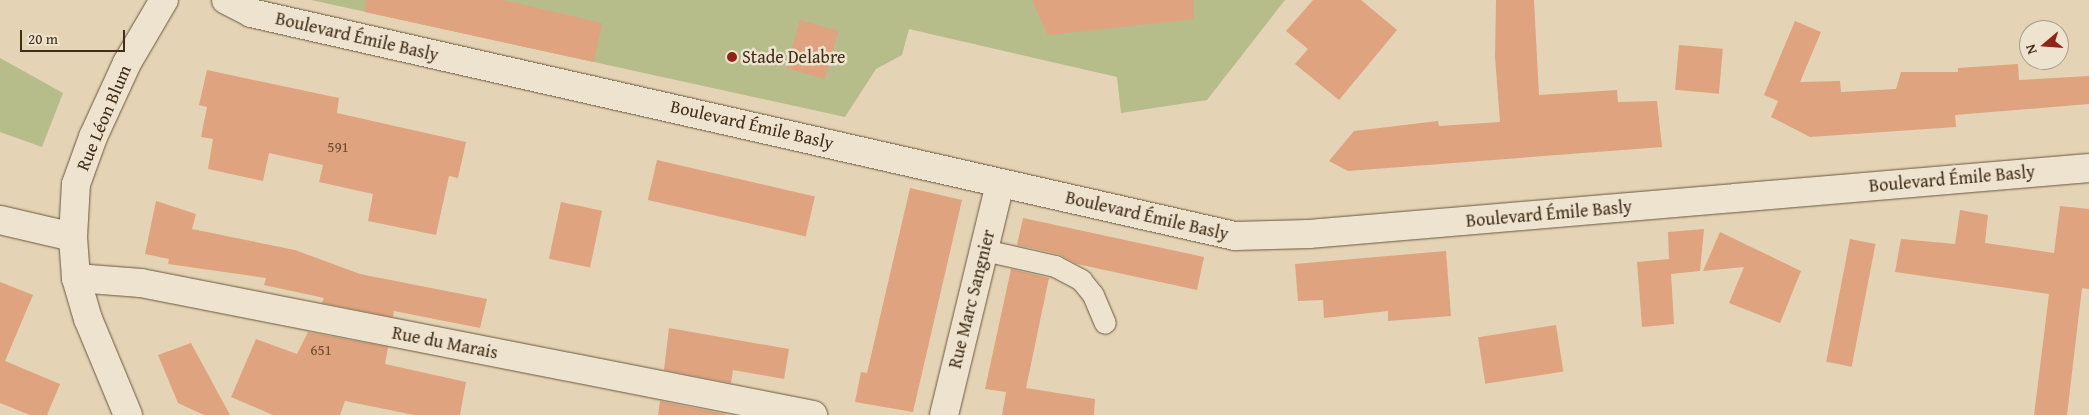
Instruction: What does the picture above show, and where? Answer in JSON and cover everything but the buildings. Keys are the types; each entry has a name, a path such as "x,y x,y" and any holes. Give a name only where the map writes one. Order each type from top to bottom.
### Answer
{"street":[{"name":"Rue Léon Blum","path":"128,415 88,320 76,278 73,237 76,184 93,137 128,63 164,0"},
{"name":"Boulevard Émile Basly","path":"226,0 251,13 1235,236 1285,236 2089,168"},
{"name":"Rue Marc Sangnier","path":"944,415 1000,184"},
{"path":"0,220 73,237"},
{"name":"Rue du Marais","path":"76,278 141,283 813,415"}],"lane":[{"path":"984,250 1055,266 1081,280 1093,295 1105,322"}],"green space":[{"name":"Stade Delabre","path":"311,0 1285,0 1207,100 1121,113 1117,77 909,29 902,55 876,69 845,117"},
{"path":"0,58 63,93 42,147 0,132"}],"place":[{"name":"Stade Delabre","path":"732,57"}]}
